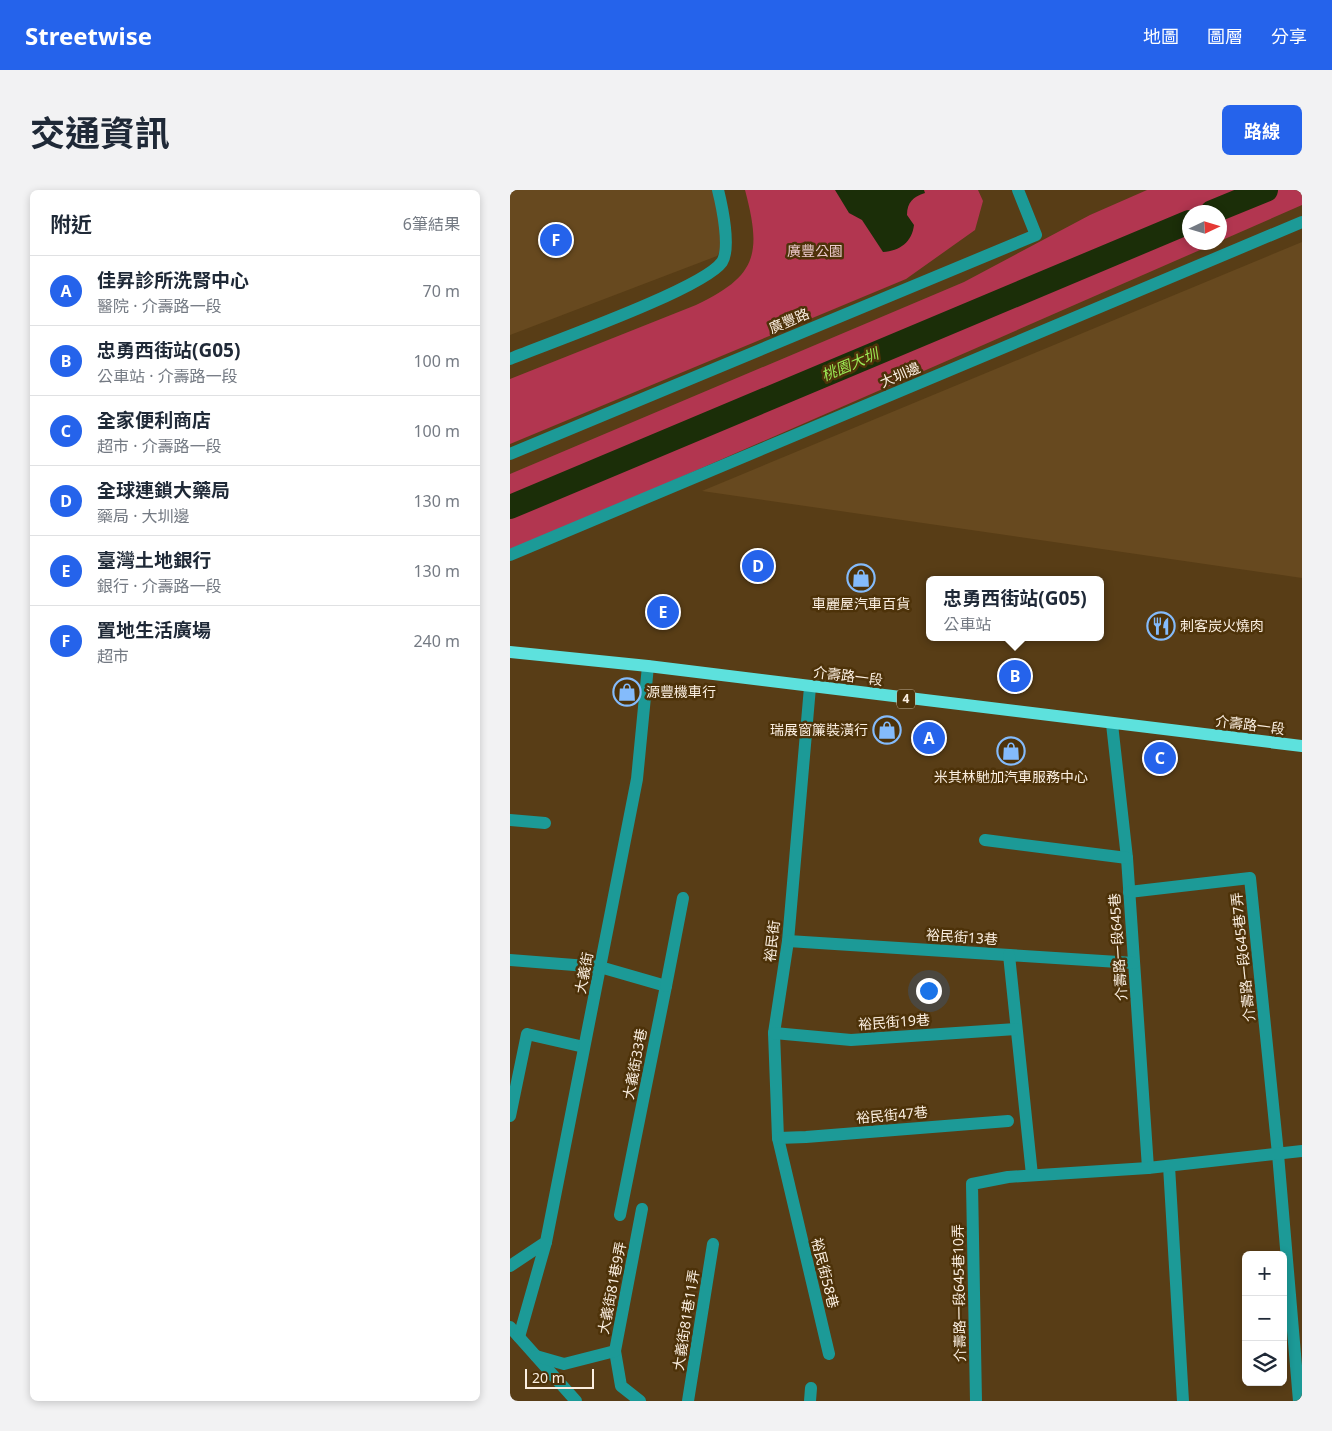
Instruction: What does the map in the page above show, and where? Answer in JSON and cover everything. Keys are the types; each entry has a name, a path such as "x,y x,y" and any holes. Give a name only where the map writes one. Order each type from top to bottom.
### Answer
{"main road":[{"name":"介壽路一段","path":"510,652 648,666 1302,746"}],"street":[{"path":"510,359 658,299 713,271 723,260 726,244 718,190"},
{"name":"廣豐路","path":"510,454 1036,235 1018,190"},
{"name":"大圳邊","path":"510,555 1302,222"},
{"name":"大義街","path":"519,1337 546,1242 637,779 648,666"},
{"name":"裕民街","path":"791,1198 778,1138 774,1033 788,941 810,687"},
{"name":"介壽路一段645巷","path":"1112,724 1127,858 1148,1168"},
{"path":"510,820 545,823"},
{"path":"985,840 1127,858"},
{"name":"介壽路一段645巷7弄","path":"1129,892 1250,878 1278,1154"},
{"name":"大義街33巷","path":"620,1215 683,898"},
{"name":"裕民街13巷","path":"788,941 1134,963"},
{"path":"1008,955 1032,1175 1148,1168 1302,1151"},
{"path":"510,960 600,967 666,986"},
{"name":"裕民街19巷","path":"774,1033 851,1040 1016,1029"},
{"path":"510,1116 527,1034 584,1047"},
{"name":"裕民街47巷","path":"778,1138 1008,1121"},
{"path":"1278,1154 1299,1401"},
{"path":"1169,1166 1183,1401"},
{"name":"介壽路一段645巷10弄","path":"976,1401 972,1184 1008,1177 1032,1175"},
{"name":"裕民街58巷","path":"791,1198 830,1354"},
{"name":"大義街81巷9弄","path":"536,1356 564,1364 615,1351 642,1209"},
{"path":"510,1266 546,1242"},
{"name":"大義街81巷11弄","path":"688,1401 712,1244"},
{"path":"510,1327 576,1401"},
{"path":"615,1351 621,1386 640,1401"}],"shaded area":[{"path":"510,190 718,190 730,236 717,256 510,335"},
{"path":"835,190 924,190 925,193 914,198 908,207 907,215 914,225 908,241 900,248 883,252 862,220 849,213"},
{"path":"1302,242 1302,578 702,491"}],"green space":[{"name":"廣豐公園","path":"745,190 978,190 983,201 975,230 906,279 510,444 510,379 696,305 732,284 743,273 750,261 753,247 753,231"},
{"path":"1147,190 1302,190 1302,205 1227,238 1227,205 1182,205 1182,250 1200,250 510,552 510,474 964,282 1090,215"}],"waterway":[{"name":"桃園大圳","path":"1227,206 1266,190"},
{"name":"桃園大圳","path":"510,507 1182,225"}],"place":[{"name":"置地生活廣場","path":"556,240"},
{"name":"全球連鎖大藥局","path":"758,566"},
{"name":"車麗屋汽車百貨","path":"861,578"},
{"name":"臺灣土地銀行","path":"663,612"},
{"name":"刺客炭火燒肉","path":"1161,626"},
{"name":"忠勇西街站(G05)","path":"1015,676"},
{"name":"源豐機車行","path":"627,692"},
{"name":"瑞展窗簾裝潢行","path":"887,730"},
{"name":"佳昇診所洗腎中心","path":"929,738"},
{"name":"米其林馳加汽車服務中心","path":"1011,751"},
{"name":"全家便利商店","path":"1160,758"}]}
